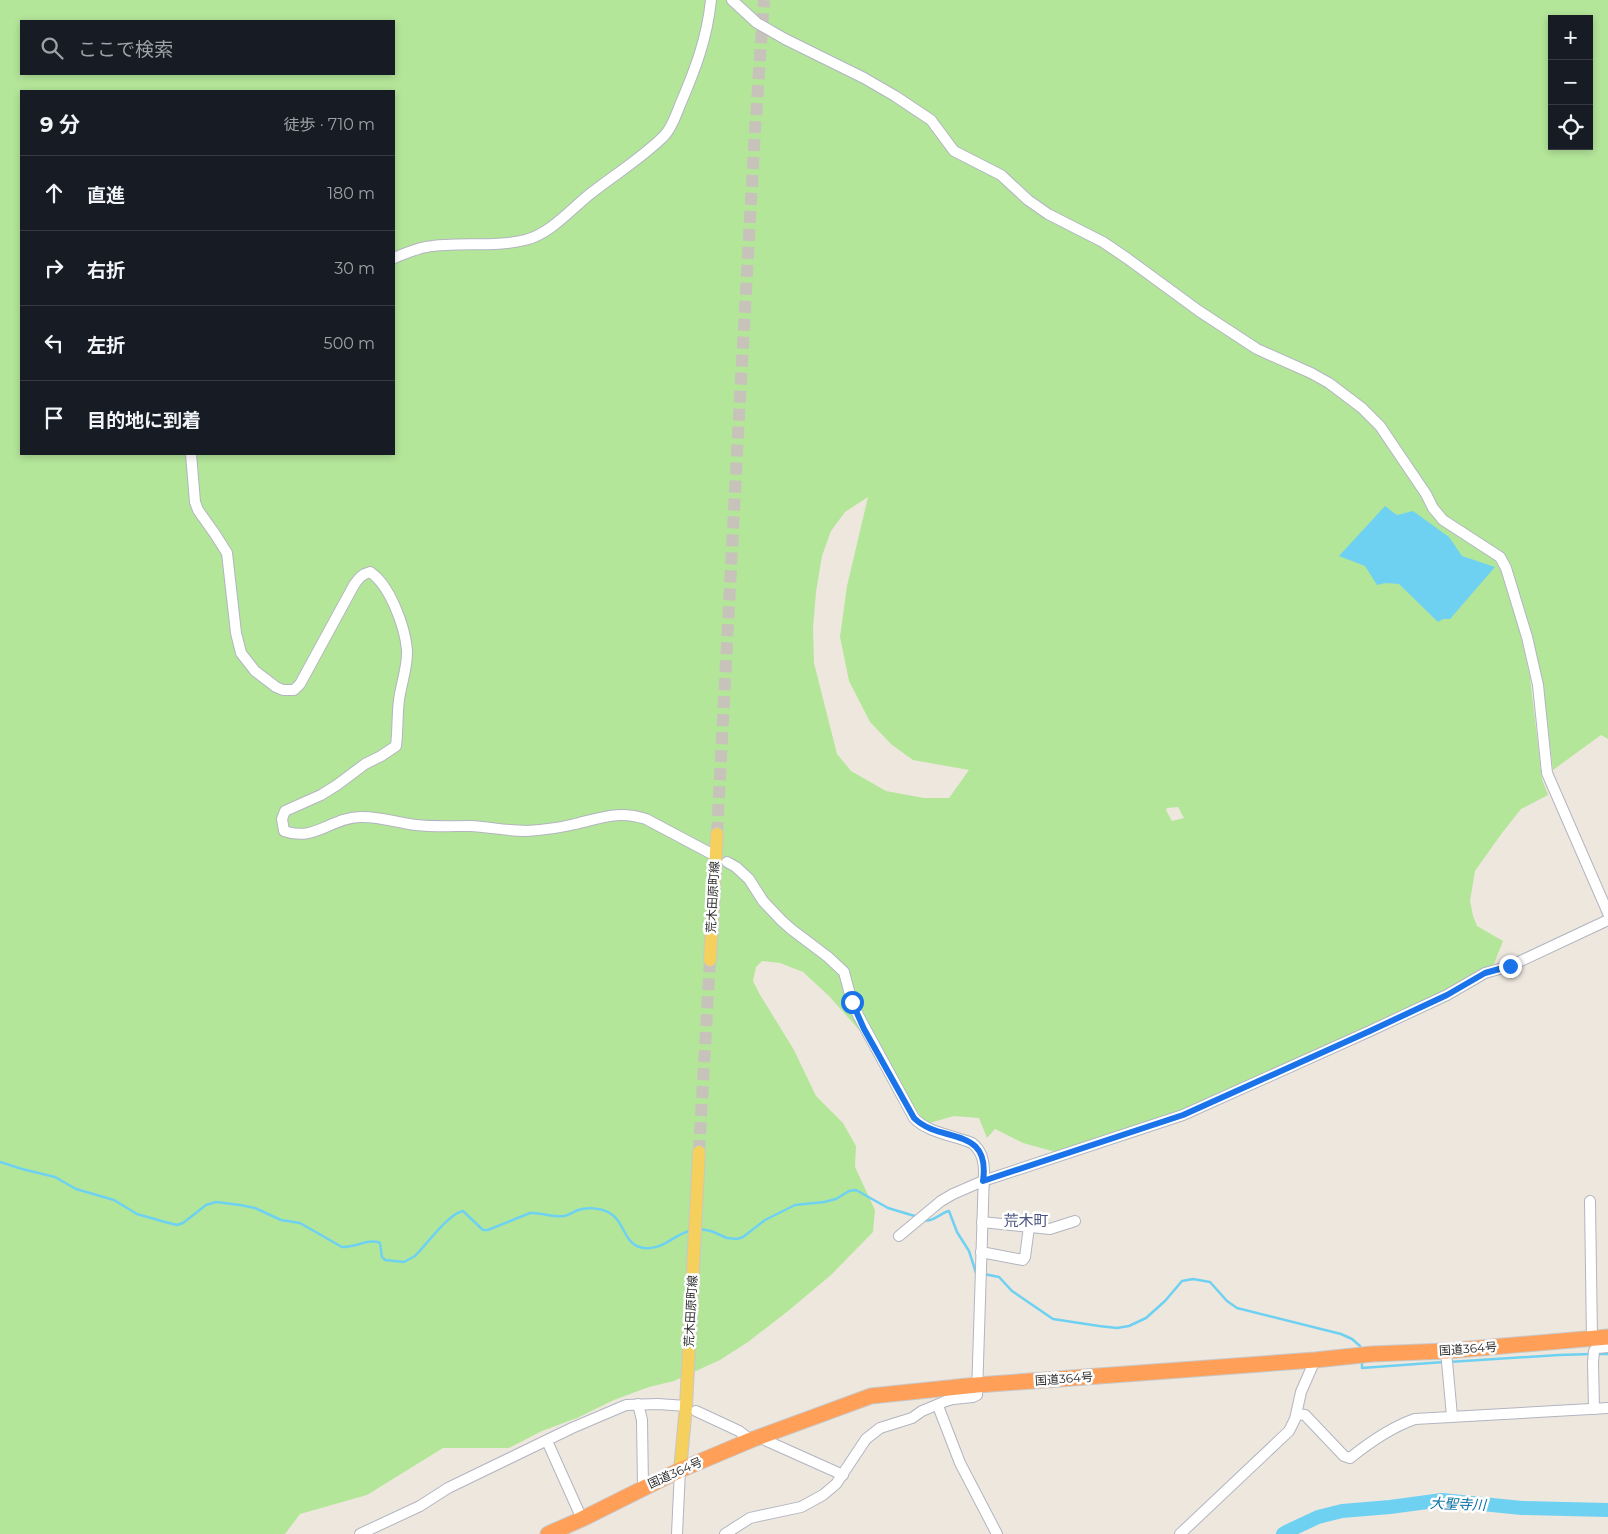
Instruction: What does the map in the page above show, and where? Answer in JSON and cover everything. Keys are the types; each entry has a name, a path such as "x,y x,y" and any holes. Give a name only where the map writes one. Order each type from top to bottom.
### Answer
{"highway":[{"name":"国道364号","path":"548,1534 680,1470 756,1438 872,1396 977,1385 1315,1360 1372,1354 1446,1351 1608,1337"}],"main road":[{"name":"荒木田原町線","path":"710,960 717,834"},
{"name":"荒木田原町線","path":"680,1470 691,1408 699,1152"}],"street":[{"path":"395,258 426,247 526,240 549,228 639,157 666,134 674,120 703,48 711,0"},
{"path":"732,0 757,23 895,96 931,120 954,151 1001,175 1028,200 1048,214 1104,242 1199,311 1257,349 1329,383 1362,408 1380,426 1426,494 1433,508 1443,520 1500,557 1506,568 1524,628 1538,685 1547,774 1608,913"},
{"path":"191,455 195,502 198,510 227,553 238,644 241,653 263,678 283,690 294,690 300,684 354,585 360,576 370,572 382,583 402,624 407,651 399,700 396,746 364,764 321,795 285,811 282,819 284,831 302,835 345,819 360,817 422,826 470,826 525,831 576,824 607,815 620,814 646,819 710,853"},
{"path":"725,1534 750,1518 801,1507 812,1501 836,1484 861,1446 880,1428 912,1418 922,1411 953,1399 977,1395 984,1163 977,1147 972,1142 920,1124 914,1118 858,1015 852,1002 844,972 781,920 763,901 749,879 736,867 727,862"},
{"path":"899,1236 941,1201 953,1194 983,1181 1183,1115 1447,995 1485,973 1510,966 1608,920"},
{"path":"1590,1201 1592,1339"},
{"path":"982,1222 1050,1229 1075,1221"},
{"path":"981,1252 1023,1260 1029,1227"},
{"path":"1594,1409 1594,1351 1597,1348 1608,1347"},
{"path":"1446,1351 1452,1416"},
{"path":"1180,1534 1289,1431 1294,1424 1297,1414 1300,1392 1315,1360"},
{"path":"360,1534 420,1506 448,1488 626,1404 691,1408 739,1432 767,1441 843,1475"},
{"path":"638,1404 642,1420 643,1488"},
{"path":"938,1406 960,1463 997,1534"},
{"path":"1297,1414 1305,1415 1344,1456 1350,1458 1387,1431 1415,1419 1608,1408"},
{"path":"547,1441 582,1519"},
{"path":"677,1534 680,1470"}],"green space":[{"path":"0,0 1608,0 1608,739 1601,735 1553,770 1544,694 1521,598 1515,610 1530,677 1542,779 1548,795 1521,809 1475,871 1470,901 1477,926 1503,941 1494,964 1388,1020 1176,1113 1059,1153 1023,1143 995,1129 987,1138 979,1118 954,1116 926,1124 870,1042 829,996 803,972 780,963 762,961 756,967 753,981 759,993 794,1050 816,1096 843,1123 856,1146 855,1167 875,1210 873,1232 831,1275 788,1311 748,1342 720,1360 674,1381 649,1387 614,1400 577,1418 542,1431 509,1448 443,1448 367,1495 300,1514 285,1534 0,1534","holes":["868,497 847,586 840,637 849,681 870,722 892,745 913,760 969,770 949,798 924,798 886,791 851,771 837,754 814,663 813,628 816,592 822,556 831,531 845,512","1178,807 1184,818 1172,821 1166,810 1167,808"]}],"water":[{"path":"1385,506 1397,515 1413,511 1449,537 1462,556 1495,567 1450,619 1443,619 1438,622 1399,584 1386,583 1377,585 1365,566 1339,556"}],"waterway":[{"path":"0,1162 55,1177 76,1189 114,1200 137,1214 177,1225 183,1223 206,1205 216,1202 240,1205 255,1208 281,1220 300,1223 342,1247 366,1242 380,1243 382,1257 385,1260 404,1262 415,1256 438,1230 457,1213 463,1211 483,1230 488,1230 530,1213 566,1216 582,1209 601,1210 614,1216 632,1243 644,1248 657,1247 690,1231"},
{"path":"700,1229 711,1231 727,1238 737,1239 743,1237 765,1220 795,1205 824,1202 836,1199 849,1191 856,1190 888,1208 918,1217"},
{"path":"923,1220 933,1219 949,1211 957,1232 969,1251 976,1273 979,1273"},
{"path":"984,1274 999,1277 1012,1291 1053,1319 1117,1328 1129,1326 1146,1318 1165,1301 1182,1281 1193,1279 1210,1282 1227,1301 1237,1308 1341,1334 1352,1339 1360,1346"},
{"path":"1449,1362 1591,1354"},
{"path":"1596,1354 1608,1354"},
{"path":"1362,1363 1362,1368 1444,1362"},
{"name":"大聖寺川","path":"1283,1534 1318,1517 1342,1511 1442,1500 1522,1508 1608,1510"}],"tunnel":[{"path":"717,834 755,130 764,0"},
{"path":"699,1152 710,960"}],"district":[{"name":"荒木町","path":"1026,1221"}],"route":[{"path":"852,1002 864,1029 914,1118 928,1128 972,1142 980,1151 984,1163 983,1181 1183,1115 1447,995 1485,973 1510,966"}]}
